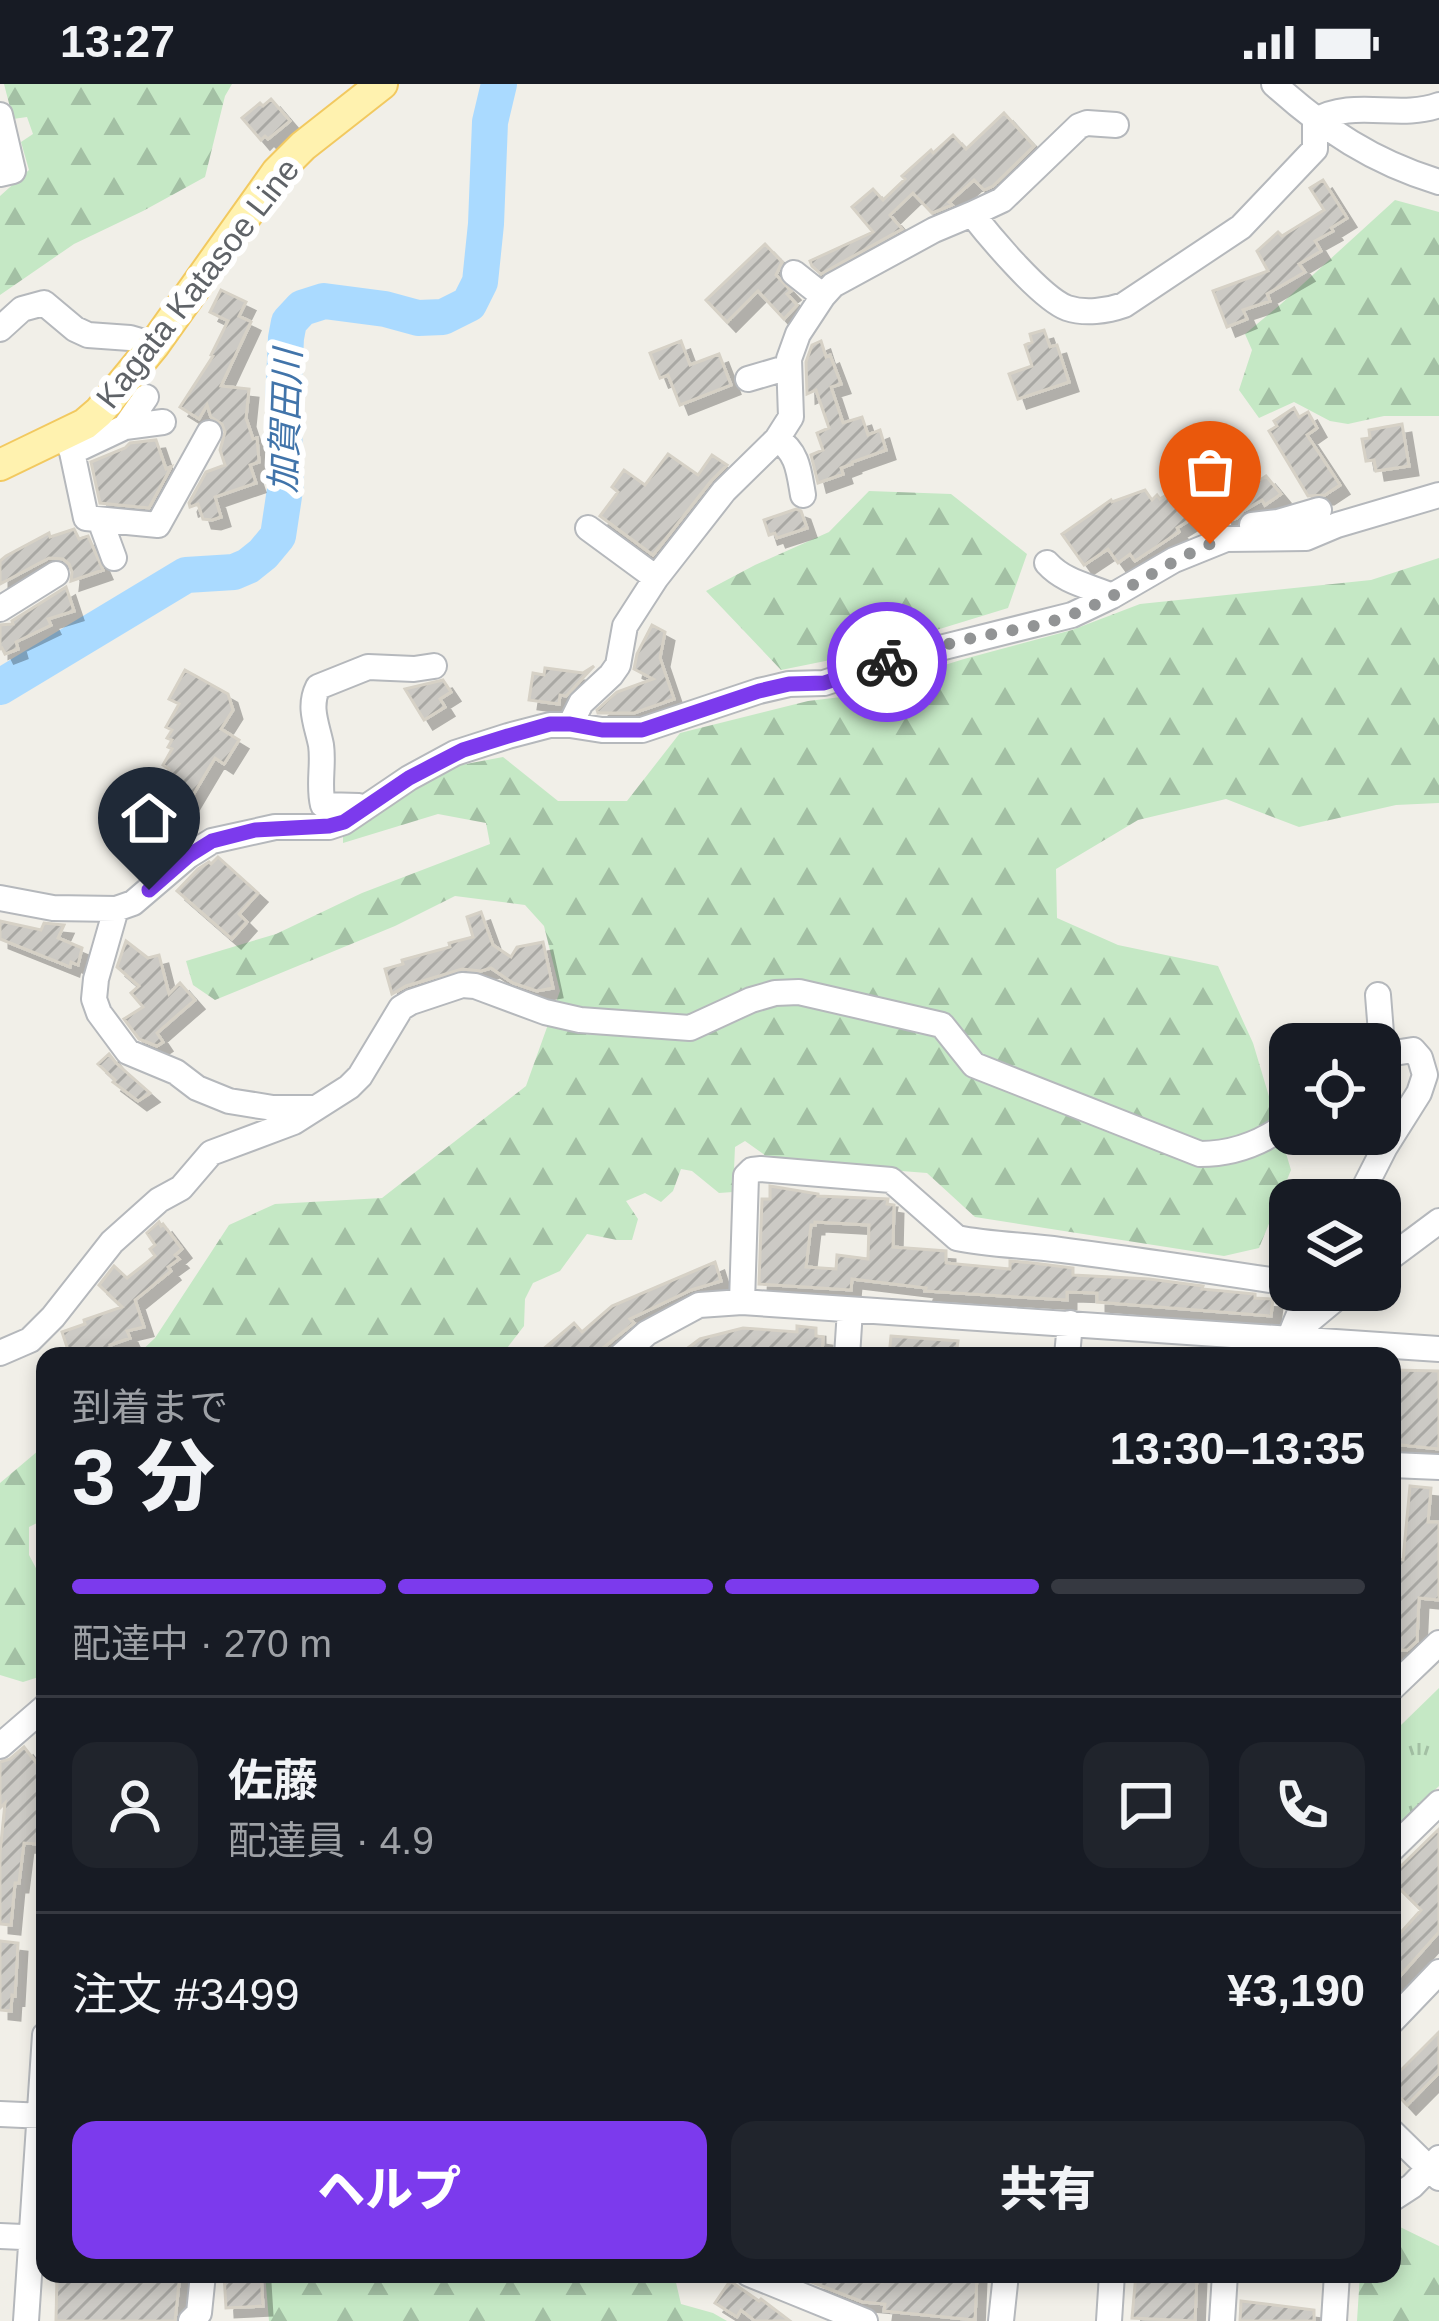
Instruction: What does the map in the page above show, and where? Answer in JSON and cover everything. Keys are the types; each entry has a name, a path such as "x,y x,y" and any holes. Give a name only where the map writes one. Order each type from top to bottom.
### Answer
{"main road":[{"name":"Kagata Katasoe Line","path":"0,465 68,444 154,345 277,172 382,84"}],"street":[{"path":"1274,84 1315,121 1366,153 1439,182"},
{"path":"1315,121 1335,110 1422,112 1439,105"},
{"path":"0,115 13,171 0,174"},
{"path":"972,214 989,236 1067,308 1108,310 1124,305 1241,227 1315,149 1315,121"},
{"path":"570,724 581,703 618,664 626,626 656,578 724,491 777,439 791,417 789,367 798,334 833,285 1001,200 1079,126 1116,125"},
{"path":"794,273 823,296"},
{"path":"0,329 22,309 44,304 88,335 154,345"},
{"path":"748,379 789,367"},
{"path":"125,427 146,397"},
{"path":"163,422 125,427 68,444 86,518 158,525 209,433"},
{"path":"777,439 793,453 803,494"},
{"path":"1226,539 1306,538 1439,495"},
{"path":"0,898 53,908 116,909 134,903 212,841 275,827 344,822 409,778 463,750 550,724 642,730 759,691 824,683 973,638 1042,624 1112,596 1241,527 1319,510"},
{"path":"100,520 114,558"},
{"path":"588,528 656,578"},
{"path":"1047,563 1066,580 1112,596"},
{"path":"0,609 56,574"},
{"path":"363,809 323,805 314,692 368,667 434,666"},
{"path":"116,909 94,999 128,1052 229,1101 318,1108"},
{"path":"0,1353 30,1340 112,1242 159,1200 181,1188 211,1153 294,1122 318,1108 361,1076 401,1008 462,985 580,1021 675,1028 690,1028 775,993 799,992 942,1024 974,1065 1201,1154 1235,1150 1269,1136"},
{"path":"1378,995 1379,1023"},
{"path":"1401,1053 1413,1050 1425,1075 1401,1122"},
{"path":"742,1302 746,1176 761,1169 891,1180 957,1238 1269,1280"},
{"path":"1401,1250 1438,1224"},
{"path":"631,1347 699,1305 742,1302 1070,1324 1287,1347"},
{"path":"848,1347 850,1310"},
{"path":"1287,1347 1295,1311"},
{"path":"1287,1347 1324,1311"},
{"path":"1068,1347 1070,1324"},
{"path":"1401,1348 1439,1349"},
{"path":"1401,1465 1439,1467"},
{"path":"1401,1679 1439,1643"},
{"path":"0,1746 36,1722"},
{"path":"1401,1840 1439,1802"},
{"path":"1401,2011 1439,1972"},
{"path":"0,2114 36,2116"},
{"path":"1401,2139 1436,2168 1401,2193"},
{"path":"0,2236 36,2238"},
{"path":"26,2321 36,2257"},
{"path":"191,2321 199,2314 202,2283"},
{"path":"771,2283 866,2321"},
{"path":"1001,2321 1005,2283"},
{"path":"1109,2321 1111,2283"},
{"path":"1222,2321 1224,2283"},
{"path":"1334,2321 1336,2283"}],"green space":[{"path":"4,84 232,84 205,177 74,244 0,295 0,196 29,170 21,142 33,134 27,117 13,119"},
{"path":"1395,200 1439,212 1439,416 1384,416 1348,424 1330,421 1294,402 1259,418 1239,390 1252,350 1245,334"},
{"path":"869,491 951,494 1027,554 1008,608 855,655 781,670 706,591 829,532"},
{"path":"1439,558 1439,803 1396,805 1299,827 1226,799 1138,820 1056,869 1057,918 1118,945 1218,966 1253,1043 1269,1096 1269,1155 1287,1155 1291,1170 1287,1179 1269,1179 1269,1224 1259,1248 1224,1256 975,1217 927,1173 773,1161 745,1141 735,1147 733,1192 719,1193 692,1171 681,1169 673,1191 661,1202 645,1193 626,1201 638,1219 632,1240 587,1234 560,1271 533,1283 525,1299 524,1326 508,1347 146,1347 229,1225 275,1204 382,1198 526,1086 560,991 544,926 525,905 455,896 395,926 215,1000 193,985 186,961 276,934 362,893 490,844 486,823 438,814 343,843 343,832 450,767 503,757 558,801 627,801 680,733 841,697 1072,630 1140,604 1371,580"},
{"path":"36,1453 36,1524 29,1527 29,1555 36,1568 36,1678 23,1682 0,1675 0,1483"},
{"path":"1439,1688 1439,1786 1401,1823 1401,1725"},
{"path":"1401,2227 1439,2246 1439,2321 1357,2321 1359,2283 1401,2283"},
{"path":"266,2283 676,2283 681,2304 727,2321 269,2321"}],"building":[{"path":"271,99 290,121 261,140 242,118"},
{"path":"1004,113 1034,146 993,186 984,190 974,180 949,202 952,205 932,213 913,193 890,215 902,229 821,274 812,266 810,261 873,232 852,207 873,189 883,200 931,150 933,153 953,135 966,149"},
{"path":"1323,180 1347,218 1315,241 1321,251 1299,264 1305,272 1267,294 1270,301 1243,310 1247,319 1227,327 1213,291 1268,271 1257,251 1278,232 1282,236 1324,210 1310,188"},
{"path":"765,244 782,262 776,275 797,305 784,319 758,291 727,322 706,300"},
{"path":"221,290 246,302 239,316 251,322 221,386 249,389 246,418 253,439 257,438 259,462 250,465 256,483 215,497 221,517 212,520 203,519 198,504 190,507 189,503 206,472 225,465 220,450 225,432 207,405 199,419 180,407 213,356 228,321 210,312"},
{"path":"1044,330 1050,347 1057,345 1069,382 1018,399 1009,374 1032,366 1025,345 1032,342 1030,334"},
{"path":"681,341 690,365 719,354 731,385 680,405 668,375 660,378 650,353"},
{"path":"821,341 841,384 831,387 843,423 862,417 868,435 880,430 886,450 852,462 841,468 843,474 818,483 811,455 823,450 817,433 829,428 816,390 807,394 806,362 812,345"},
{"path":"1294,408 1299,417 1308,412 1317,428 1307,435 1340,485 1325,495 1308,496 1269,431 1277,426 1274,421"},
{"path":"1402,424 1409,466 1376,471 1374,460 1366,461 1362,439 1370,438 1369,430"},
{"path":"156,440 166,469 171,467 149,508 100,503 91,462 130,443"},
{"path":"668,454 698,475 712,455 727,465 653,555 600,516 618,492 612,487 624,470 645,485"},
{"path":"1217,463 1241,493 1266,476 1281,494 1226,522 1219,502 1135,561 1130,554 1118,563 1108,549 1084,565 1062,534 1111,500 1145,490 1152,500 1157,495 1160,499"},
{"path":"796,509 807,528 777,538 775,533 769,535 764,520"},
{"path":"74,529 79,539 88,536 103,570 71,581 69,564 49,558 0,584 0,561 6,556 49,533 50,537"},
{"path":"66,587 74,611 48,619 51,625 16,642 18,649 5,654 0,649 0,625 13,624"},
{"path":"652,625 665,632 660,658 674,699 634,713 598,713 617,692 653,679 634,669"},
{"path":"594,666 566,696 560,695 559,704 529,700 533,673 544,675 545,668 583,673"},
{"path":"185,670 228,694 233,710 221,729 239,740 224,764 215,758 174,827 147,810 169,775 163,765 172,749 168,747 172,740 167,738 172,730 166,727 179,704 169,699"},
{"path":"443,680 451,692 440,699 445,707 424,720 405,689"},
{"path":"218,857 258,893 239,914 247,922 232,939 177,891"},
{"path":"481,912 493,945 511,957 517,947 543,942 553,988 537,991 491,968 462,969 392,994 385,969 473,937 467,917"},
{"path":"0,921 41,930 44,923 64,925 58,938 82,948 78,965 71,962 70,967 0,939"},
{"path":"126,941 148,958 159,955 169,994 180,983 195,1000 157,1033 163,1042 157,1046 139,1039 124,1019 143,1007 131,993 139,986 117,967"},
{"path":"109,1054 150,1093 138,1101 113,1082 98,1064"},
{"path":"770,1186 818,1196 888,1199 887,1204 894,1205 893,1247 946,1251 946,1263 1010,1269 1010,1261 1033,1263 1073,1268 1073,1275 1149,1279 1255,1294 1255,1298 1269,1299 1271,1316 1097,1302 1097,1293 1067,1292 1067,1300 925,1291 852,1279 851,1290 759,1284 762,1199 770,1199","holes":["811,1225 869,1225 868,1259 837,1255 836,1269 806,1267"]},
{"path":"159,1222 182,1249 175,1255 179,1259 168,1267 171,1271 135,1300 144,1327 127,1331 130,1338 111,1347 67,1347 62,1332 122,1307 99,1285 114,1266 127,1278 155,1256 150,1249 155,1245 147,1233"},
{"path":"715,1262 721,1281 630,1319 634,1323 604,1347 546,1347 574,1323 582,1332 612,1306"},
{"path":"797,1326 816,1328 816,1336 823,1337 822,1347 689,1347 700,1339 743,1328 797,1332"},
{"path":"891,1336 958,1341 957,1347 890,1347"},
{"path":"1401,1370 1439,1371 1439,1449 1401,1445"},
{"path":"1410,1486 1431,1488 1428,1522 1439,1522 1439,1600 1419,1598 1417,1641 1407,1650 1401,1650"},
{"path":"24,1747 36,1762 36,1844 24,1843 11,1925 0,1924 5,1803 0,1808 0,1762"},
{"path":"1439,1829 1439,1932 1401,1975 1401,1932 1421,1910 1401,1890 1401,1866"},
{"path":"0,1941 18,1943 11,2011 0,2010"},
{"path":"1439,2032 1439,2073 1407,2105 1401,2099 1401,2070"},
{"path":"57,2283 179,2283 175,2321 56,2321"},
{"path":"225,2283 262,2283 263,2306 226,2308"},
{"path":"733,2283 790,2321 755,2321 741,2310 737,2317 715,2303"},
{"path":"814,2283 977,2283 975,2320 884,2311 885,2304 863,2302"},
{"path":"1135,2283 1197,2283 1195,2321 1132,2318"},
{"path":"1241,2301 1314,2310 1314,2321 1240,2321"}],"waterway":[{"name":"加賀田川","path":"0,687 186,575 234,572 248,566 278,536 286,483 283,403 289,322 302,308 324,301 418,318 443,317 469,304 480,282 490,122 499,84"}],"way so far":[{"path":"887,662 1072,615 1210,544"}],"route":[{"path":"149,890 212,841 275,827 344,822 409,778 463,750 508,736 550,724 642,730 759,691 824,683 887,662"}]}
